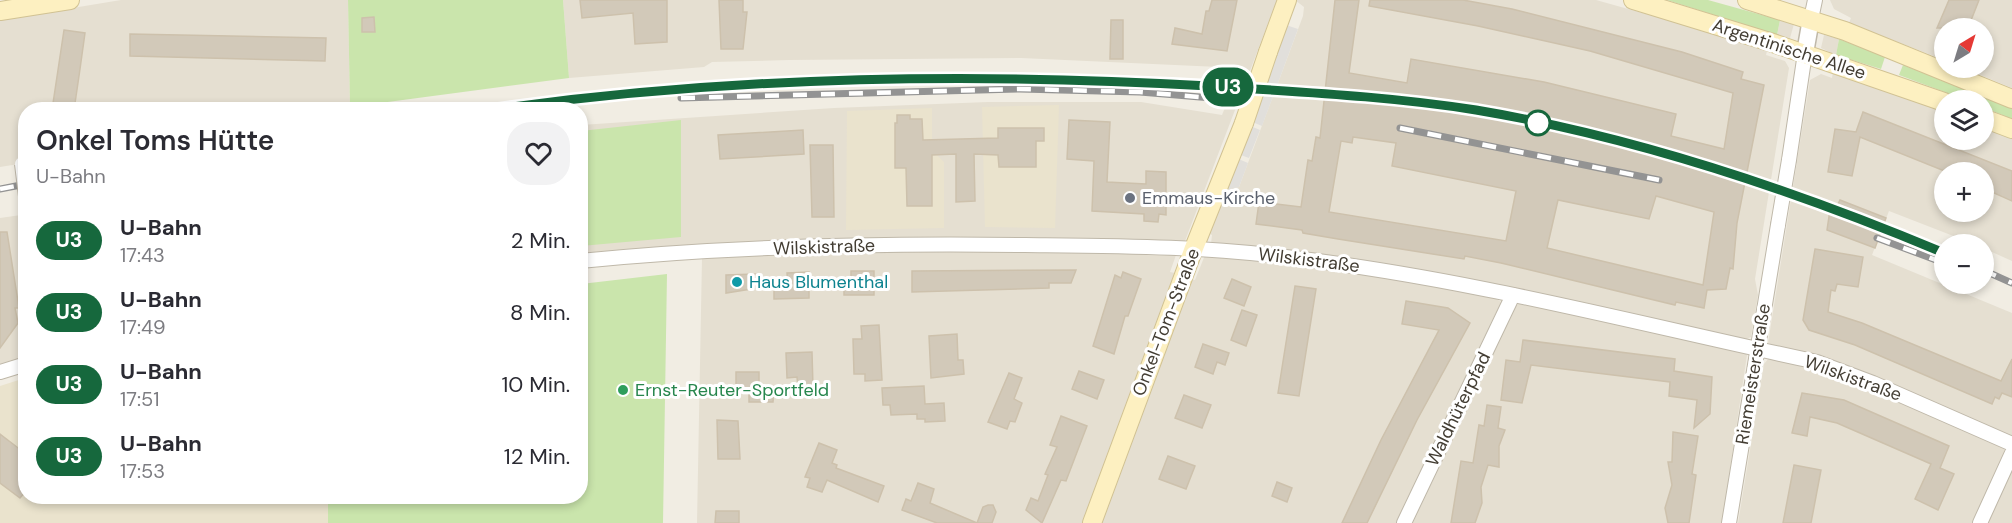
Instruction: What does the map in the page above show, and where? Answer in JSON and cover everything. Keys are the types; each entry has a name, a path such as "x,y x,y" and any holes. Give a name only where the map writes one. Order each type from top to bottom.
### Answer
{"main road":[{"path":"0,11 70,0"},
{"name":"Onkel-Tom-Straße","path":"1092,523 1194,248 1244,123 1287,0"},
{"name":"Argentinische Allee","path":"1633,0 1805,53 1934,98"},
{"name":"Argentinische Allee","path":"1747,0 1811,19 2012,99"},
{"path":"1994,122 2012,129"}],"street":[{"path":"1805,53 1815,0"},
{"name":"Riemeisterstraße","path":"1729,523 1805,53"},
{"name":"Wilskistraße","path":"588,260 689,251 952,243 1194,248 1359,266 1513,295 1817,362 2012,444"},
{"name":"Waldhüterpfad","path":"1404,523 1513,295"},
{"path":"0,372 18,366"},
{"path":"1980,523 2012,453"}],"shaded area":[{"path":"121,0 348,0 350,102 18,102 18,164 0,167 0,20"},
{"path":"563,0 1277,0 1185,241 904,239 704,245 588,254 588,125 834,108 988,102 1141,102 1222,115 1241,68 1021,58 789,60 712,62 704,67 569,78"},
{"path":"1295,0 1596,0 1714,33 1767,51 1766,55 1785,61 1789,68 1755,279 1758,295 1751,337 1744,340 1211,244 1212,235 1208,233 1226,190 1239,187 1303,16 1304,7"},
{"path":"1830,0 2012,0 2012,88 1988,78 1994,78 1994,18 1934,18 1934,56 1849,23 1851,18 1834,9"},
{"path":"1780,20 1794,24 1790,38 1777,35"},
{"path":"1286,25 1298,29 1262,126 1250,121"},
{"path":"1824,35 1839,39 1836,55 1821,48"},
{"path":"1833,72 1934,108 1934,150 1994,150 1994,132 2012,139 2012,261 1994,253 1994,234 1948,234 1889,211 1872,255 1934,281 1934,294 1966,294 2012,313 2012,438 1768,343 1810,80 1821,74 1832,78"},
{"path":"1059,105 1055,228 985,227 982,107"},
{"path":"932,108 932,150 944,162 944,228 846,230 847,111"},
{"path":"1248,125 1260,130 1249,158 1238,154"},
{"path":"1236,158 1248,163 1239,187 1226,190"},
{"path":"18,215 18,359 0,365 0,218"},
{"path":"903,251 1069,251 1176,255 1170,272 1175,273 1083,523 697,523 702,258"},
{"path":"1205,255 1335,270 1436,286 1495,298 1501,302 1396,523 1099,523 1190,279 1195,280"},
{"path":"1520,303 1743,352 1747,355 1722,523 1409,523 1514,307"},
{"path":"1769,358 1810,367 1864,386 2004,447 2005,455 1974,523 1738,523 1764,364"},
{"path":"18,380 18,504 328,504 328,523 0,523 0,386"},
{"path":"2012,465 2012,523 1986,523"}],"green space":[{"path":"348,0 563,0 569,78 388,102 350,102"},
{"path":"1667,0 1708,0 1780,20 1777,35"},
{"path":"1839,39 1885,57 1881,69 1836,55"},
{"path":"1903,65 1966,90 1939,90 1899,75"},
{"path":"1994,101 2012,108 2012,119 1994,112"},
{"path":"681,120 681,237 588,245 588,130"},
{"name":"Ernst-Reuter-Sportfeld","path":"667,274 663,523 328,523 328,504 588,504 588,283"}],"building":[{"path":"580,0 667,0 667,42 635,44 633,13 582,18"},
{"path":"719,0 743,0 743,12 747,12 743,49 721,49"},
{"path":"1212,0 1237,0 1227,51 1172,44 1175,28 1202,34 1206,11 1209,11"},
{"path":"1335,0 1359,0 1349,73 1407,83 1411,59 1544,82 1676,114 1671,136 1724,149 1733,93 1590,51 1478,26 1369,6 1370,0 1463,0 1512,9 1682,52 1743,72 1741,79 1764,85 1737,223 1733,269 1730,268 1726,289 1707,290 1704,308 1676,302 1675,305 1465,256 1464,259 1256,224 1259,202 1301,207 1308,160 1312,161 1316,137 1320,138","holes":["1353,137 1396,143 1392,166 1516,191 1506,241 1329,212 1341,141 1352,143","1656,196 1714,212 1703,285 1547,248 1558,200 1649,219"]},
{"path":"1949,0 1979,0 1972,18 1941,18"},
{"path":"374,17 375,32 362,32 362,18"},
{"path":"1111,20 1123,20 1123,59 1110,59"},
{"path":"64,30 85,33 75,102 53,102"},
{"path":"130,34 326,38 325,61 130,56"},
{"path":"1863,112 1934,140 1934,150 1959,150 1989,162 1934,162 1934,167 1860,137 1852,176 1828,172 1835,129 1856,132"},
{"path":"897,115 910,115 910,119 922,119 923,140 998,138 998,128 1044,128 1044,141 1036,141 1036,167 999,167 998,155 974,154 975,201 956,202 956,154 932,155 932,206 907,206 906,168 895,168"},
{"name":"Emmaus-Kirche","path":"1069,120 1110,122 1107,182 1146,184 1146,171 1166,172 1166,215 1159,214 1158,222 1144,221 1144,214 1092,211 1094,161 1067,159"},
{"path":"803,130 804,154 720,159 718,135"},
{"path":"810,145 833,145 834,217 812,217"},
{"path":"1994,164 2012,171 2012,201 1994,193"},
{"path":"1840,200 1886,218 1875,248 1827,230 1831,203 1838,204"},
{"path":"0,232 7,232 18,302 18,308 15,308 18,323 0,348"},
{"path":"1815,249 1863,257 1858,287 1837,284 1835,291 1831,290 1828,312 1862,323 2001,381 2012,359 2012,397 2002,393 1999,399 1995,397 1992,404 1855,345 1809,330 1803,320"},
{"path":"1076,270 1071,283 1049,283 1049,288 912,292 912,271"},
{"path":"851,271 874,271 874,295 844,295 844,282 851,282"},
{"path":"809,272 809,298 774,299 774,286 788,286 787,273"},
{"path":"1123,272 1141,279 1128,316 1125,316 1114,354 1093,346 1115,275 1121,278"},
{"name":"Haus Blumenthal","path":"756,274 757,288 726,293 726,275"},
{"path":"1232,279 1251,287 1244,306 1224,298"},
{"path":"1295,286 1316,289 1299,396 1278,393"},
{"path":"1406,301 1448,308 1470,323 1417,420 1367,523 1342,523 1381,440 1439,330 1402,324"},
{"path":"1242,310 1257,315 1246,346 1231,340"},
{"path":"879,325 882,380 865,381 865,374 854,374 853,339 862,339 861,326"},
{"path":"957,334 958,360 963,360 964,374 931,378 929,336"},
{"path":"1523,340 1675,359 1674,371 1712,377 1710,414 1694,428 1697,400 1669,396 1670,382 1531,365 1522,403 1501,400 1506,360 1520,362"},
{"path":"1203,344 1229,353 1225,365 1217,362 1213,374 1195,367"},
{"path":"812,352 813,387 798,388 797,377 787,378 786,353"},
{"path":"1079,371 1104,380 1097,399 1072,389"},
{"path":"736,372 759,372 759,389 774,389 773,402 749,402 749,390 736,390"},
{"path":"1009,373 1022,378 1014,399 1022,403 1015,422 1010,421 1007,429 988,422"},
{"path":"924,386 925,404 944,403 945,421 925,422 925,419 917,419 917,414 891,415 890,405 883,405 882,388"},
{"path":"1802,393 1844,400 1949,446 1940,468 1954,474 1938,510 1915,499 1931,464 1837,423 1810,417 1807,436 1792,433"},
{"path":"1184,395 1211,405 1202,428 1175,418"},
{"path":"1487,405 1501,407 1498,428 1505,430 1499,446 1499,467 1488,465 1481,487 1482,503 1475,523 1451,523 1461,461 1473,463 1479,425 1484,426"},
{"path":"1061,416 1087,426 1066,481 1061,480 1042,523 1026,510 1031,498 1038,501 1048,475 1045,474 1057,447 1050,445"},
{"path":"717,420 738,421 740,459 718,459"},
{"path":"1673,432 1698,436 1692,474 1696,475 1689,523 1668,523 1665,508 1672,485 1668,462 1672,462"},
{"path":"0,434 18,448 18,496 0,483"},
{"path":"819,443 837,450 832,463 837,465 836,468 884,486 878,502 827,480 822,492 807,487 810,478 805,477"},
{"path":"1168,456 1195,466 1186,489 1159,479"},
{"path":"1794,465 1821,470 1811,523 1783,523"},
{"path":"1277,482 1292,488 1287,502 1272,496"},
{"path":"918,483 934,489 930,503 977,523 937,523 902,510 906,499 911,501"},
{"path":"993,505 996,512 992,523 977,523 983,507"},
{"path":"716,511 739,511 739,523 715,523"}],"railway":[{"path":"551,102 766,83 858,80 1043,79 1228,87"},
{"path":"681,98 1020,89 1140,92 1224,99"},
{"path":"1404,99 1535,123 1666,154"},
{"path":"1400,128 1659,180"},
{"path":"0,189 18,186"},
{"path":"1882,227 1934,249"},
{"path":"1877,238 1934,259"},
{"path":"1994,275 2012,283"}],"metro line":[{"name":"U3","path":"543,102 720,85 1020,78 1139,82 1404,99 1573,130 1666,154 1769,186 1882,227 1934,249"}],"place":[{"name":"Emmaus-Kirche","path":"1130,198"},
{"name":"Haus Blumenthal","path":"737,282"},
{"name":"Ernst-Reuter-Sportfeld","path":"623,390"}]}
